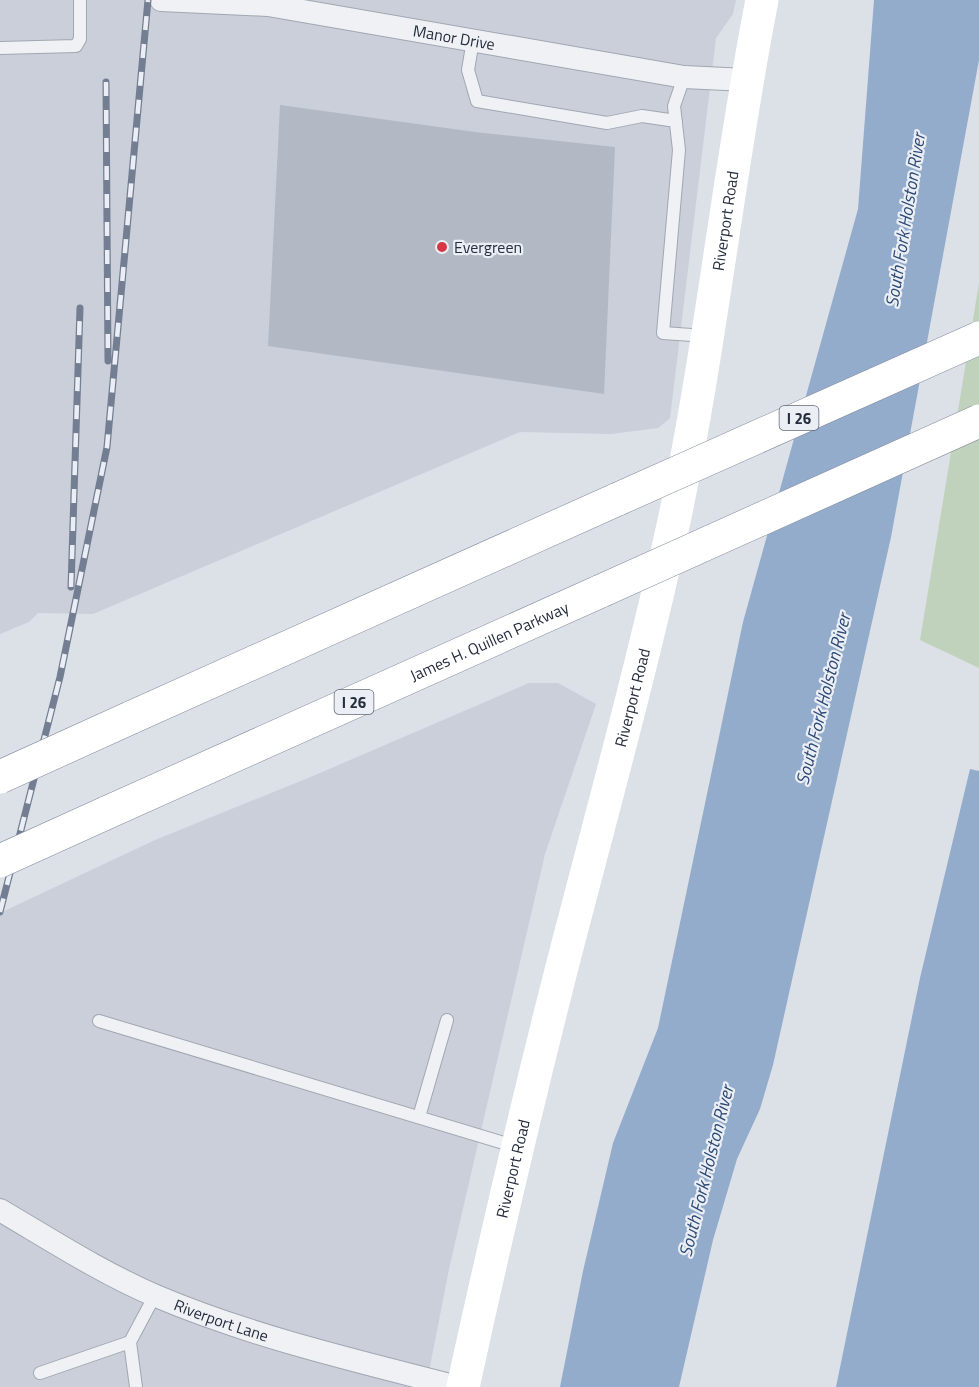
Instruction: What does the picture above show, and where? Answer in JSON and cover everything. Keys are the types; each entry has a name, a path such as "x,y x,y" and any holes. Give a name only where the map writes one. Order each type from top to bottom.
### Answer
{"main road":[{"name":"Riverport Road","path":"463,1387 517,1147 643,659 675,518 708,336 747,80 762,0"},
{"name":"I 26","path":"0,777 979,338"},
{"name":"James H. Quillen Parkway","path":"0,861 979,421"}],"street":[{"name":"Manor Drive","path":"161,0 268,5 684,77 747,80"},
{"name":"Riverport Lane","path":"0,1210 80,1257 155,1295 304,1347 458,1387"}],"lane":[{"path":"0,48 76,46 80,39 80,0"},
{"path":"473,40 468,70 477,102 607,123 642,116 676,120"},
{"path":"684,77 674,106 679,150 663,333 708,336"},
{"path":"418,1117 447,1020"},
{"path":"99,1021 517,1147"},
{"path":"136,1387 130,1342 155,1295"},
{"path":"40,1373 130,1342"}],"shaded area":[{"path":"0,0 736,0 733,14 716,38 670,418 658,428 611,434 520,432 93,614 38,613 29,622 0,634"},
{"path":"529,683 558,683 596,704 545,854 449,1269 426,1387 0,1387 0,913 155,840 313,776"}],"green space":[{"path":"979,283 979,668 920,640"}],"water":[{"name":"South Fork Holston River","path":"874,0 979,0 979,60 891,537 773,1065 760,1109 737,1159 713,1240 679,1387 560,1387 583,1271 613,1143 658,1028 743,622 858,209"},
{"path":"970,769 979,771 979,1387 836,1387 920,978"}],"building":[{"name":"Evergreen","path":"280,105 475,132 615,147 604,394 268,346"}],"railway":[{"path":"0,912 60,677 107,447 148,0"},
{"path":"106,82 108,361"},
{"path":"71,587 80,308"}],"place":[{"name":"Evergreen","path":"442,247"}]}
